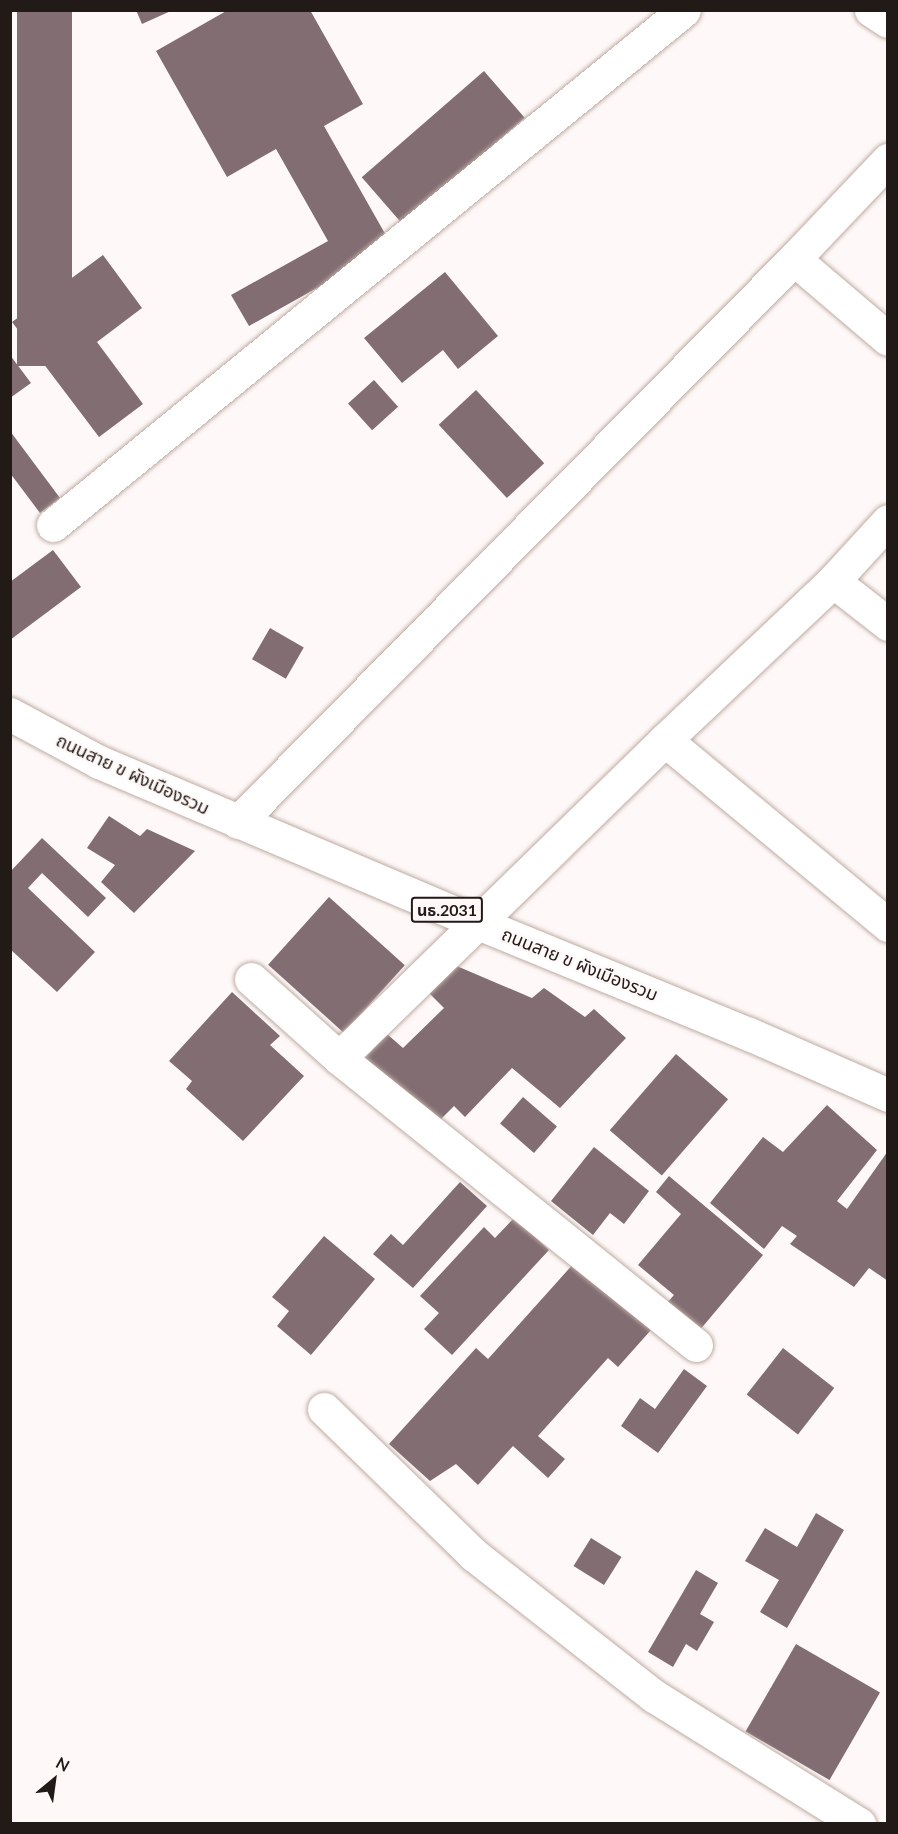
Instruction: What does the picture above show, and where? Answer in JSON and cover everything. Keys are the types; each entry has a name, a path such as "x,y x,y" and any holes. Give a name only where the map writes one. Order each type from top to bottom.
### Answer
{"street":[{"path":"53,525 684,10"},
{"path":"871,10 888,21"},
{"path":"238,822 794,259 888,160"},
{"path":"794,259 888,339"},
{"path":"339,1058 664,741 833,581 888,521"},
{"path":"833,581 888,624"},
{"name":"ถนนสาย ข ผังเมืองรวม","path":"10,714 99,762 478,923 738,1029 888,1095"},
{"path":"664,741 888,925"},
{"path":"251,979 339,1058 696,1345"},
{"path":"324,1409 474,1555 654,1696 859,1824"}],"building":[{"path":"17,10 72,10 72,366 17,366"},
{"path":"136,10 173,10 142,24"},
{"path":"228,10 310,10 363,104 324,126 392,246 249,326 231,295 328,241 276,149 227,177 156,51"},
{"path":"484,71 525,118 402,224 362,177"},
{"path":"103,255 142,308 97,342 143,404 99,437 12,322"},
{"path":"445,272 498,336 458,369 443,350 402,383 364,338"},
{"path":"10,355 31,383 10,398"},
{"path":"374,380 398,407 372,430 348,403"},
{"path":"476,390 544,463 507,498 439,425"},
{"path":"10,431 60,498 40,513 10,473"},
{"path":"53,550 81,587 10,640 10,582"},
{"path":"270,628 304,648 286,679 252,659"},
{"path":"109,816 140,836 147,829 195,851 134,913 101,882 115,865 87,848"},
{"path":"42,838 106,898 88,917 42,873 28,888 95,952 57,992 10,949 10,872"},
{"path":"329,897 405,965 344,1033 268,965"},
{"path":"452,964 532,998 544,988 585,1017 594,1009 626,1038 560,1108 512,1068 465,1117 454,1106 439,1121 365,1058 387,1034 403,1048 444,1008 426,990"},
{"path":"232,992 280,1036 270,1045 304,1076 243,1141 186,1089 192,1081 169,1061"},
{"path":"676,1054 728,1099 662,1175 610,1130"},
{"path":"523,1097 557,1127 534,1153 500,1123"},
{"path":"827,1105 877,1150 837,1201 847,1209 888,1151 888,1281 869,1268 854,1287 790,1244 797,1236 782,1226 764,1249 710,1203 763,1137 783,1152"},
{"path":"594,1147 649,1191 624,1224 610,1213 593,1235 551,1201"},
{"path":"669,1176 763,1255 699,1331 666,1304 674,1295 638,1265 681,1214 656,1192"},
{"path":"460,1182 487,1206 413,1288 373,1254 391,1234 403,1245"},
{"path":"514,1218 549,1250 452,1355 424,1329 439,1313 420,1296 484,1227 495,1238"},
{"path":"324,1236 375,1279 311,1355 277,1326 289,1311 272,1297"},
{"path":"575,1262 651,1330 618,1367 608,1358 538,1436 565,1459 548,1478 513,1446 478,1485 456,1464 430,1481 389,1444 476,1348 488,1359"},
{"path":"783,1348 834,1388 798,1435 747,1394"},
{"path":"684,1369 707,1386 658,1453 621,1426 640,1398 655,1409"},
{"path":"816,1513 844,1530 787,1628 760,1612 779,1580 745,1561 765,1528 797,1547"},
{"path":"591,1538 622,1557 604,1585 574,1566"},
{"path":"696,1570 718,1583 700,1614 714,1622 697,1651 686,1644 673,1667 648,1652"},
{"path":"796,1644 880,1692 830,1780 746,1731"}]}
